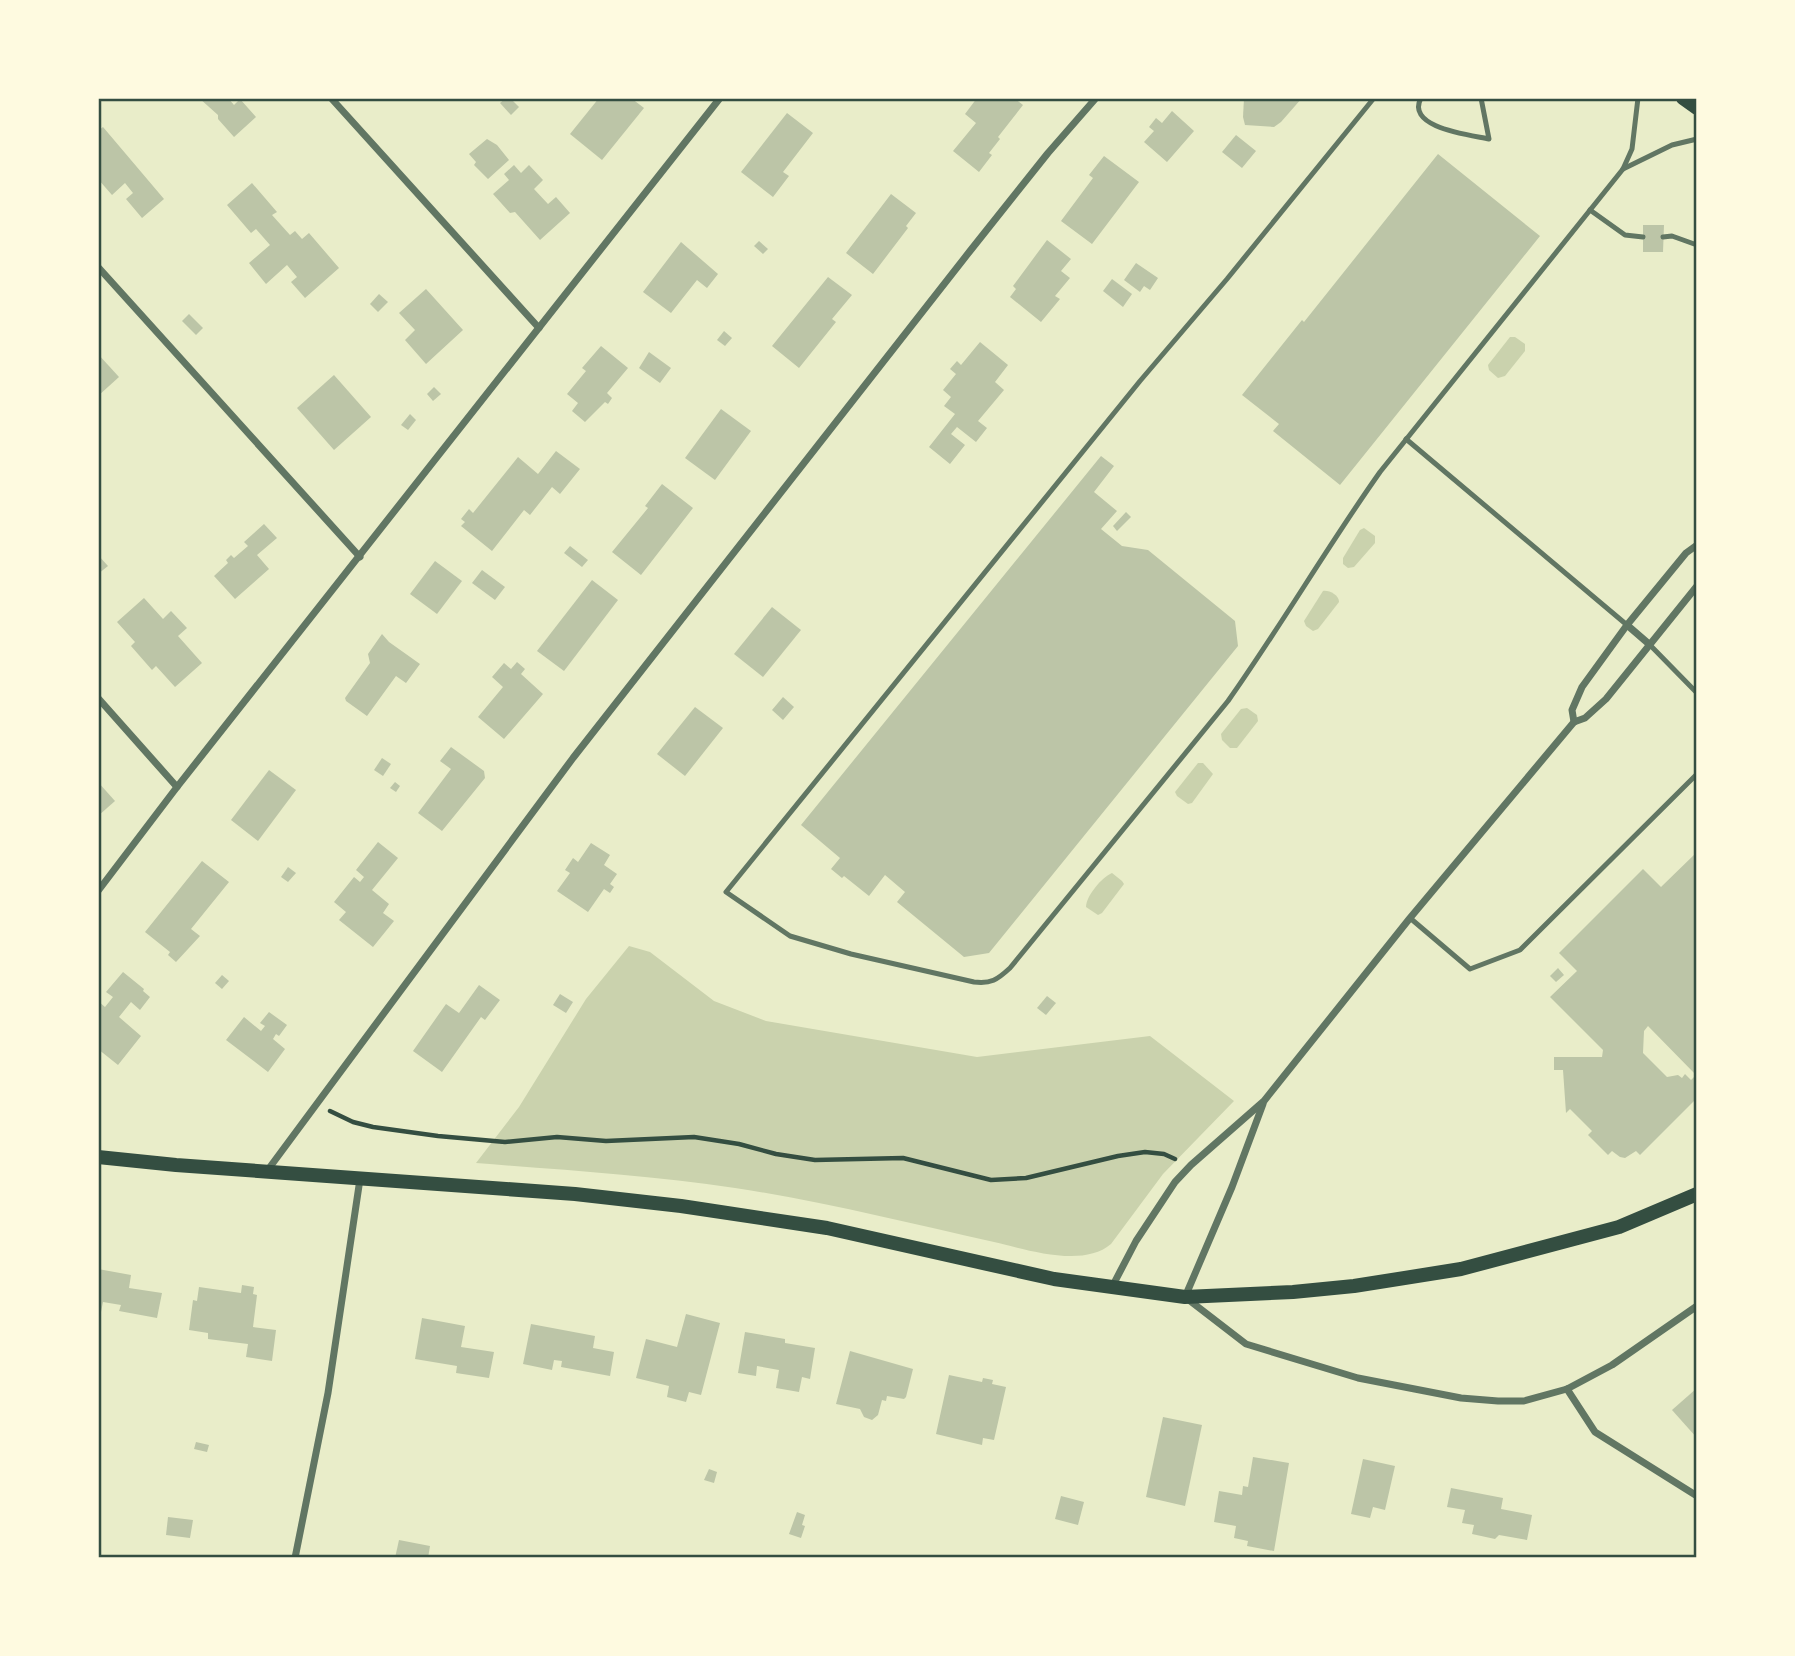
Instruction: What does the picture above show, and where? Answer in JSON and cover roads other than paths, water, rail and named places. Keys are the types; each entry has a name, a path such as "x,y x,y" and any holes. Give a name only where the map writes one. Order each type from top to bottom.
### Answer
{"main road":[{"path":"1683,98 1697,108"},
{"path":"98,1157 575,1194 772,1219 827,1228 1054,1279 1185,1297 1354,1286 1461,1269 1619,1227 1697,1194"}],"street":[{"path":"331,98 539,328"},
{"path":"267,1171 582,747 979,240 1096,98"},
{"path":"98,891 717,99"},
{"path":"98,267 360,557"},
{"path":"1574,722 1572,710 1582,687 1627,625 1686,553 1697,545"},
{"path":"1112,1288 1136,1241 1175,1182 1264,1101 1410,918 1574,722 1596,710 1697,586"},
{"path":"1627,625 1649,644"},
{"path":"98,698 177,787"},
{"path":"1264,1101 1232,1187 1185,1297 1246,1345 1358,1378 1461,1398 1524,1401 1567,1389 1612,1365 1697,1307"},
{"path":"295,1558 328,1393 360,1179"},
{"path":"1567,1389 1595,1432 1697,1496"}],"lane":[{"path":"1374,98 1140,381 726,892 790,936 851,954 974,982 988,983 998,979 1010,968 1228,701 1282,624 1343,524 1406,439 1623,169 1632,149 1638,98"},
{"path":"1421,98 1418,103 1419,113 1430,124 1489,139 1481,98"},
{"path":"1623,169 1672,145 1697,139"},
{"path":"1590,210 1625,235 1643,237"},
{"path":"1663,237 1672,236 1697,245"},
{"path":"1406,439 1627,625"},
{"path":"1649,644 1697,693"},
{"path":"1410,918 1471,969 1520,950 1697,774"}]}
